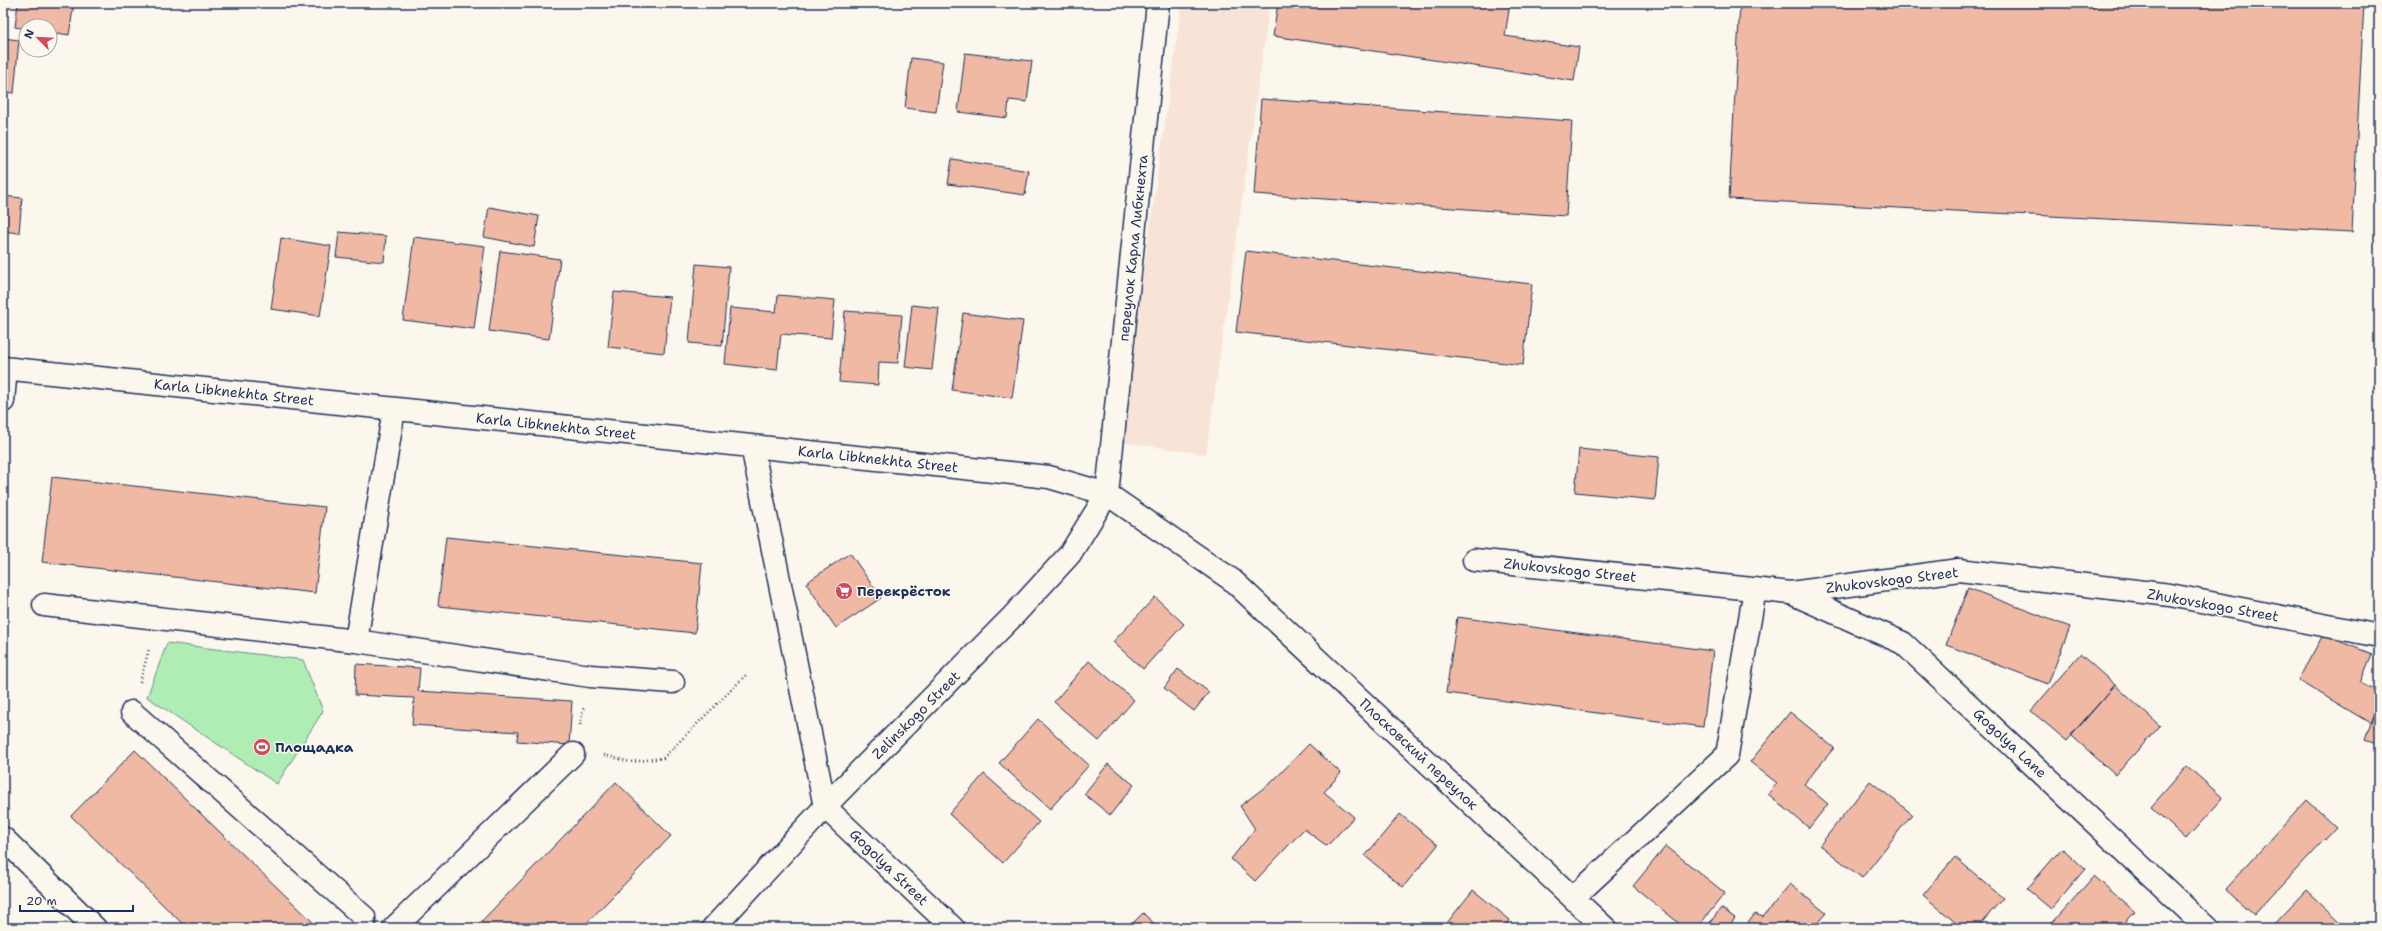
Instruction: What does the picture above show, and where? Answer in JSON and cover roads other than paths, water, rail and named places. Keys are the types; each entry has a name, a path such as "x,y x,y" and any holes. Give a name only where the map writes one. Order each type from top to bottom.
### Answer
{"street":[{"name":"переулок Карла Либкнехта","path":"1107,494 1158,3"},
{"name":"Karla Libknekhta Street","path":"4,369 394,408 1049,477 1107,494 1232,580"},
{"path":"3,401 4,369"},
{"path":"356,641 394,408"},
{"path":"752,446 825,807"},
{"name":"Zelinskogo Street","path":"714,928 825,807 1013,616 1070,554 1107,494"},
{"name":"Zhukovskogo Street","path":"1474,560 1791,593 1958,570 2170,595 2379,636"},
{"name":"Плосковский переулок","path":"1232,580 1605,928"},
{"path":"1573,898 1727,755 1755,589"},
{"name":"Gogolya Lane","path":"1791,593 1903,643 2207,928"},
{"path":"44,605 356,641 590,676 673,682"},
{"path":"132,712 364,917 364,928"},
{"path":"394,928 573,754"},
{"name":"Gogolya Street","path":"825,807 952,928"},
{"path":"6,842 95,928"}],"place":[{"name":"Перекрёсток","path":"844,591"},
{"name":"Площадка","path":"262,747"}]}
